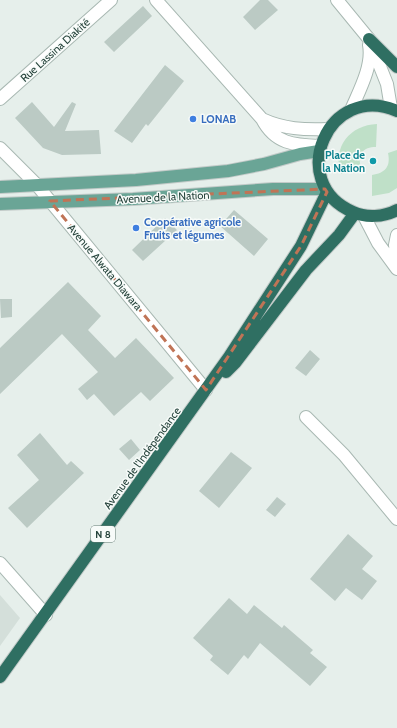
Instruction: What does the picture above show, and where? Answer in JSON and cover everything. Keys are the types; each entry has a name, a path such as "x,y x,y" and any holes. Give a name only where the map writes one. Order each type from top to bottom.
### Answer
{"highway":[{"path":"368,37 397,67"},
{"path":"395,109 371,106 351,110 335,121 328,129 319,149 318,168 326,191 337,203 359,214 384,215 397,210"},
{"name":"Avenue de l'Indépendance","path":"0,678 206,390 301,246 326,191"},
{"name":"Avenue de l'Indépendance","path":"206,390 235,363 306,270 359,214"}],"main road":[{"name":"Avenue de la Nation","path":"0,187 136,180 228,171 264,164 319,149"},
{"name":"Avenue de la Nation","path":"0,204 133,199 273,189 326,191"}],"street":[{"name":"Rue Lassina Diakité","path":"0,99 111,0"},
{"path":"156,0 262,119 267,129 283,141 295,145 319,149"},
{"path":"337,0 368,37 387,84 395,109"},
{"path":"351,110 365,76 370,50 368,37"},
{"path":"262,119 301,130 328,129"},
{"name":"Avenue Alwata Diawara","path":"0,148 36,184 206,390"},
{"path":"359,214 397,269"},
{"path":"397,235 394,245 397,263"},
{"path":"306,417 344,455 397,519"},
{"path":"0,563 46,615"}],"highlighted area":[{"path":"325,189 327,192 301,246 206,390 50,201"}],"shaded area":[{"path":"0,595 20,618 0,646"}],"green space":[{"path":"377,124 376,147 368,148 362,152 360,158 361,167 341,174 339,155 341,147 346,139 351,133 359,128"},
{"path":"397,150 397,188 389,193 372,196 372,175 384,171 389,162 388,153"}],"building":[{"path":"260,0 268,0 278,10 255,30 243,17"},
{"path":"143,6 152,16 114,52 104,42"},
{"path":"165,65 184,81 148,126 146,124 132,143 114,131"},
{"path":"32,102 54,127 72,102 76,104 65,131 99,130 101,154 62,155 43,148 15,118"},
{"path":"234,210 268,239 254,256 220,226"},
{"path":"165,218 177,230 143,261 132,250"},
{"path":"68,282 101,316 88,330 115,358 136,338 174,378 150,401 141,392 114,416 94,394 87,400 78,389 98,372 62,334 0,394 0,348"},
{"path":"0,299 12,299 12,317 1,318"},
{"path":"310,350 320,359 306,376 295,368"},
{"path":"40,433 67,465 71,461 84,473 27,528 8,508 39,480 17,455"},
{"path":"131,439 140,450 129,460 119,449"},
{"path":"231,452 252,468 219,508 199,491"},
{"path":"277,497 286,504 275,517 266,510"},
{"path":"348,534 373,556 362,569 377,581 362,600 346,588 335,601 310,579"},
{"path":"229,598 247,614 254,605 282,628 284,625 313,650 310,653 327,667 310,686 260,643 248,659 244,655 228,675 210,660 213,656 193,638"}],"place":[{"name":"LONAB","path":"193,119"},
{"name":"Place de la Nation","path":"373,161"},
{"name":"Coopérative agricole Fruits et légumes","path":"136,228"}]}
